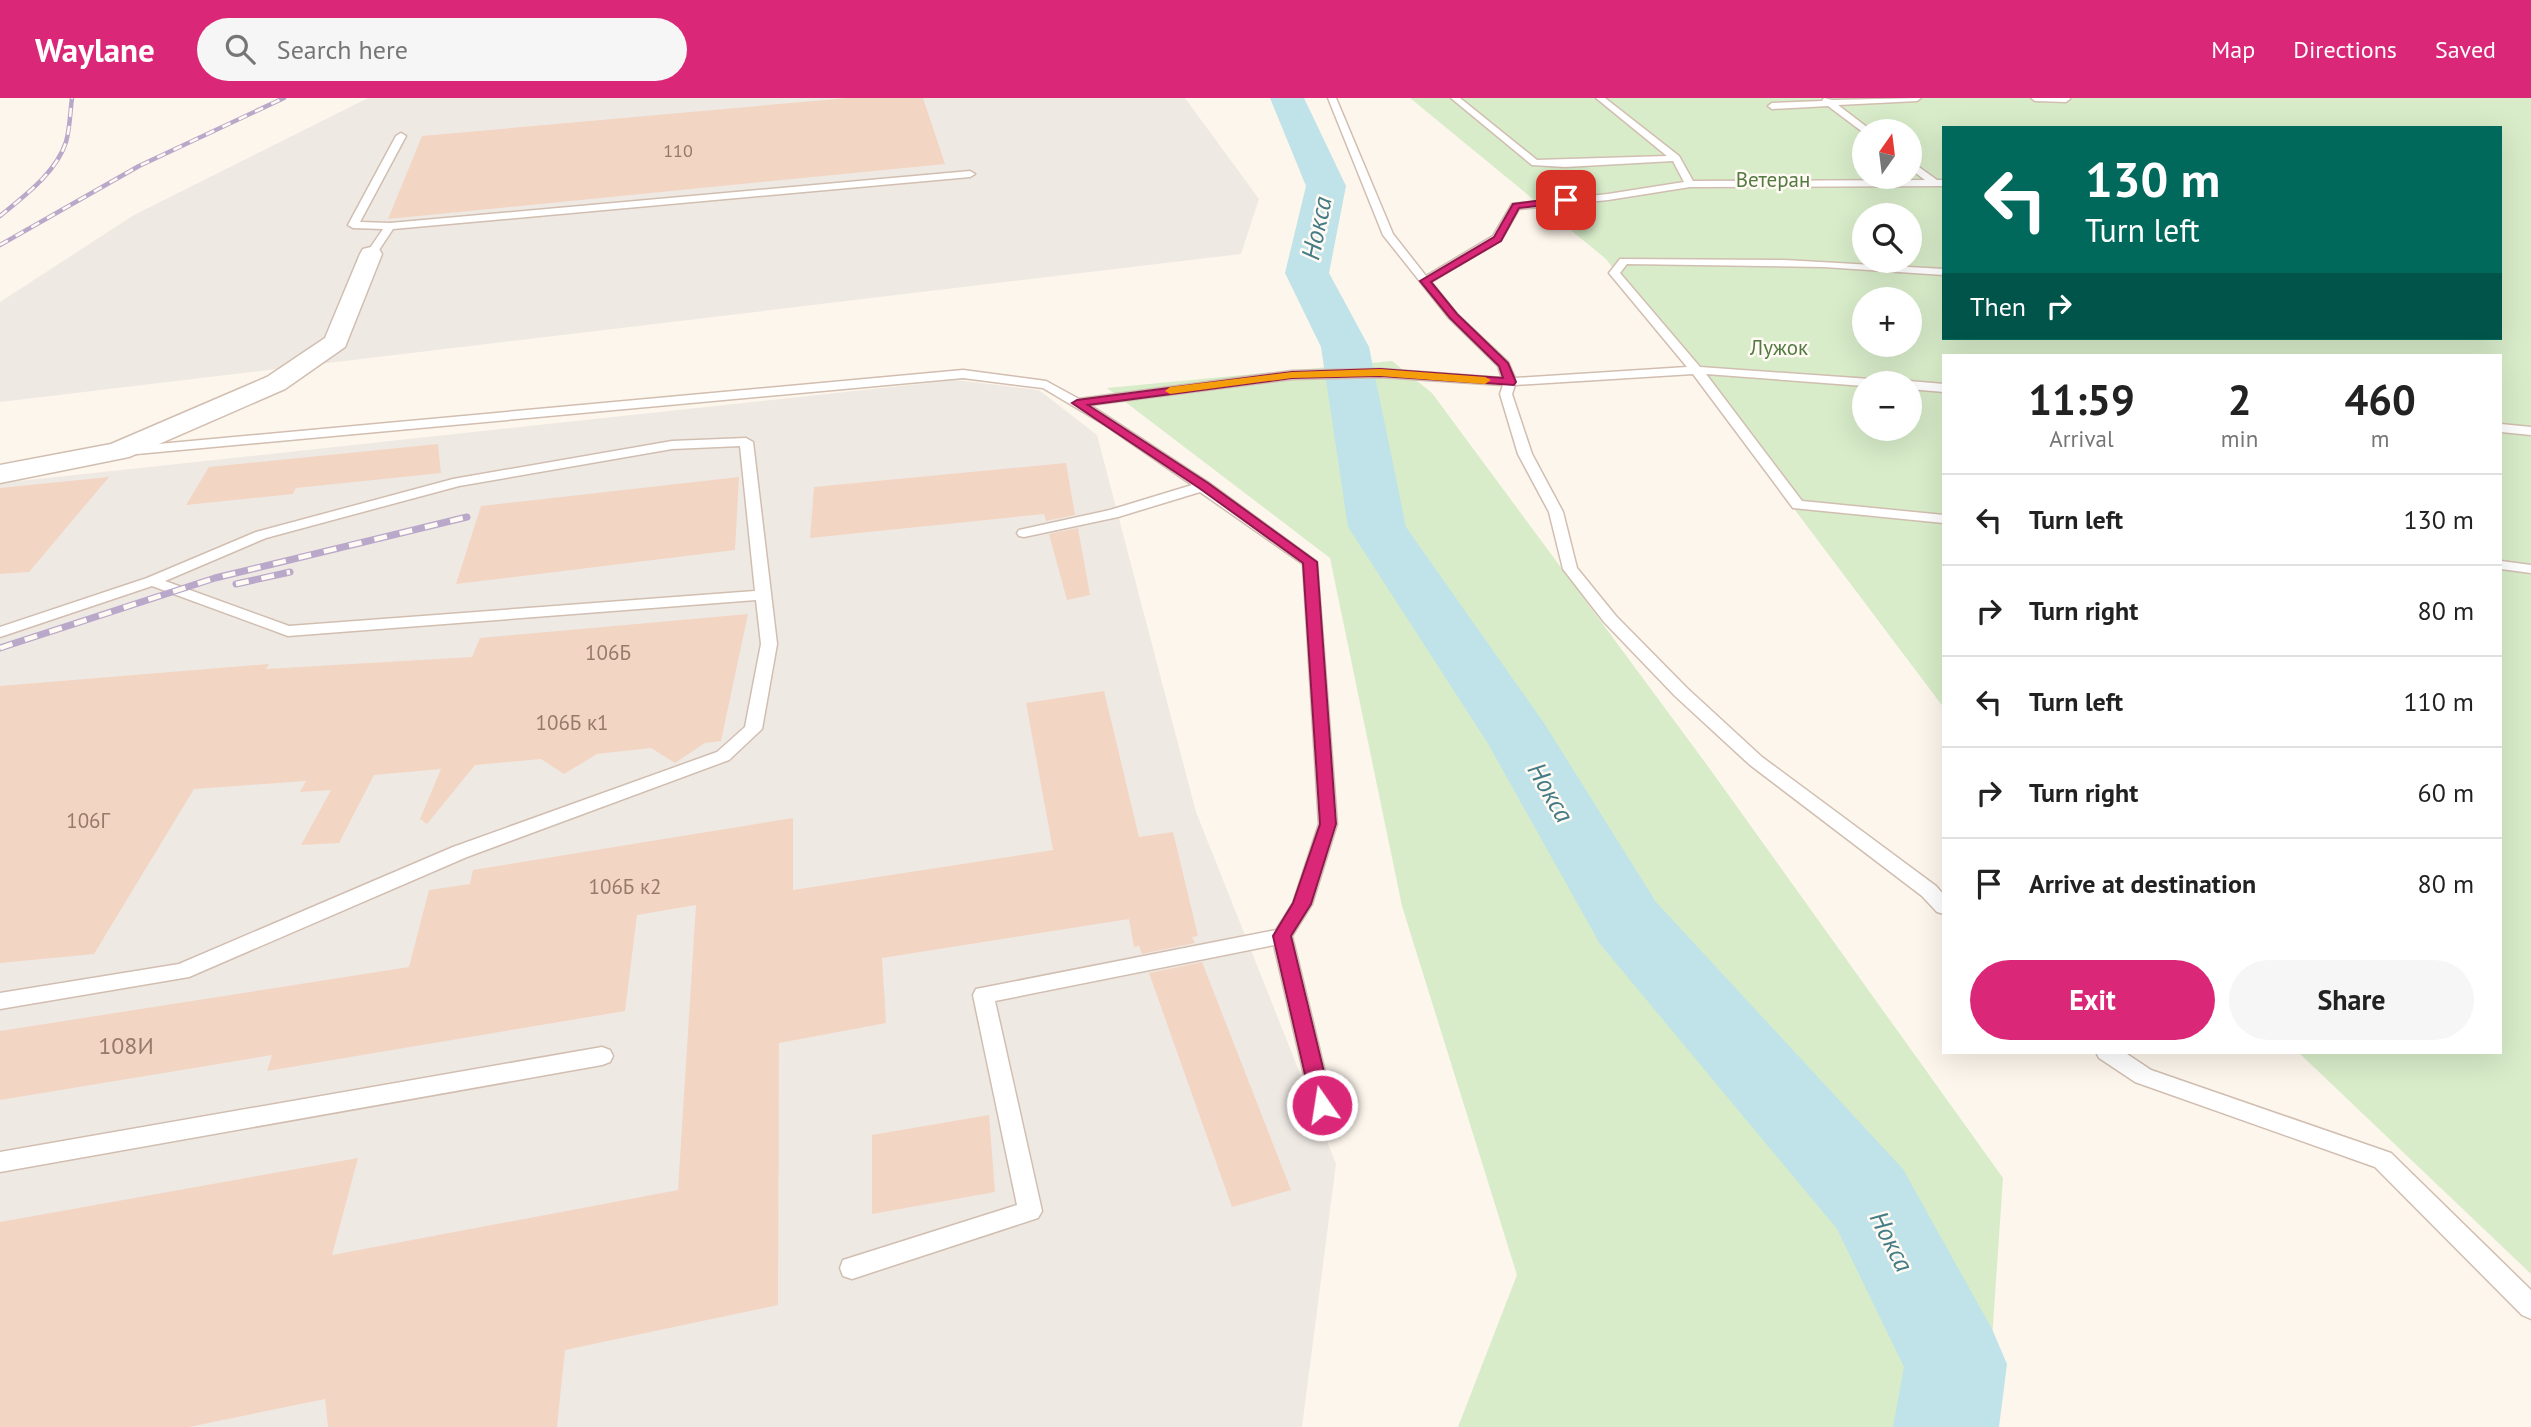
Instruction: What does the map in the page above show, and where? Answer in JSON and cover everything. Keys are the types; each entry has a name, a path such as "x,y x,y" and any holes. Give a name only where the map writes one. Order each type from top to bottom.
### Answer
{"street":[{"path":"0,474 119,451 276,383 336,342 371,254"}],"lane":[{"path":"1332,98 1388,235 1453,316 1504,365 1510,382 1506,394 1525,454 1556,512 1570,569 1610,619 1681,692 1756,761 1929,891 1942,905"},
{"path":"1455,98 1535,163 1676,158"},
{"path":"1600,98 1676,158 1690,184"},
{"path":"1772,106 1917,98"},
{"path":"2035,98 2066,99"},
{"path":"1826,101 1852,120"},
{"path":"401,136 353,225 390,226 970,174"},
{"path":"1922,171 1940,183"},
{"path":"1425,281 1497,239 1516,205 1608,197 1690,184 1940,183"},
{"path":"371,254 390,226"},
{"path":"1942,272 1870,265 1624,261 1614,273 1696,370 1798,505 1942,519"},
{"path":"1077,403 1292,375 1380,373 1510,382 1696,370 1852,381"},
{"path":"119,451 963,374 1046,385 1204,486 1310,562 1328,824 1302,904 1282,936 1322,1105"},
{"path":"1922,386 1942,388"},
{"path":"2502,428 2531,431"},
{"path":"0,632 152,581 261,535 458,482 672,445 746,442 769,644 752,729 723,756 460,852 182,971 0,1001"},
{"path":"1024,533 1114,514 1204,486"},
{"path":"2502,565 2531,569"},
{"path":"152,581 288,631 764,595"},
{"path":"852,1268 1030,1210 983,995 1282,936"},
{"path":"2110,1054 2143,1076 2383,1160 2531,1307"},
{"path":"0,1162 602,1056"}],"shaded area":[{"path":"368,98 1185,98 1259,199 1241,254 0,402 0,302 134,215"},
{"path":"956,380 1039,390 1097,435 1196,812 1336,1164 1302,1427 0,1427 0,483"}],"green space":[{"path":"1410,98 2531,98 2531,1274 2300,1054 2502,1054 2502,354 1942,354 1942,705 1606,259"},
{"path":"1392,361 1432,393 1707,765 2003,1178 1986,1427 1458,1427 1517,1275 1402,906 1330,558 1107,388"}],"building":[{"path":"847,98 923,98 945,164 388,219 422,136"},
{"path":"438,444 441,473 296,488 293,494 186,505 209,467"},
{"path":"1066,463 1075,515 1046,521 1044,514 810,538 814,487"},
{"path":"109,477 29,572 0,574 0,488"},
{"path":"739,477 735,550 456,584 481,506"},
{"path":"1078,528 1090,595 1067,600 1049,534"},
{"path":"748,614 721,741 705,743 675,763 651,748 597,754 564,774 541,759 475,765 427,824 420,819 441,769 374,775 339,843 301,845 331,790 300,792 306,781 194,789 94,954 0,963 0,686 269,664 266,669 472,657 480,638"},
{"path":"1104,691 1139,837 1173,832 1198,936 1192,937 1195,943 1142,954 1139,946 1134,947 1129,919 882,958 886,1023 779,1043 778,1305 565,1350 557,1427 328,1427 325,1399 189,1427 0,1427 0,1222 358,1158 332,1255 678,1190 696,905 637,915 625,1011 267,1071 272,1055 0,1100 0,1031 409,967 429,890 470,884 473,870 793,818 793,890 1053,850 1026,703"},
{"path":"1202,962 1291,1190 1232,1207 1149,973"},
{"path":"989,1115 995,1192 872,1214 872,1135"}],"waterway":[{"name":"Нокса","path":"1287,98 1326,186 1307,273 1345,347 1377,527 1520,739 1628,923 1870,1199 1956,1364 1946,1427"}],"railway":[{"path":"0,216 29,192 55,164 66,142 72,98"},
{"path":"0,245 139,166 284,98"},
{"path":"0,648 215,578 467,517"},
{"path":"236,584 290,572"}],"slow traffic":[{"path":"1170,391 1292,375 1380,373 1485,380"}],"route":[{"path":"1322,1105 1282,936 1302,904 1328,824 1310,562 1204,486 1110,422 1077,403 1292,375 1380,373 1510,382 1504,365 1453,316 1425,281 1497,239 1516,205 1566,200"}],"park label":[{"name":"Ветеран","path":"1773,179"},
{"name":"Лужок","path":"1779,347"}]}
